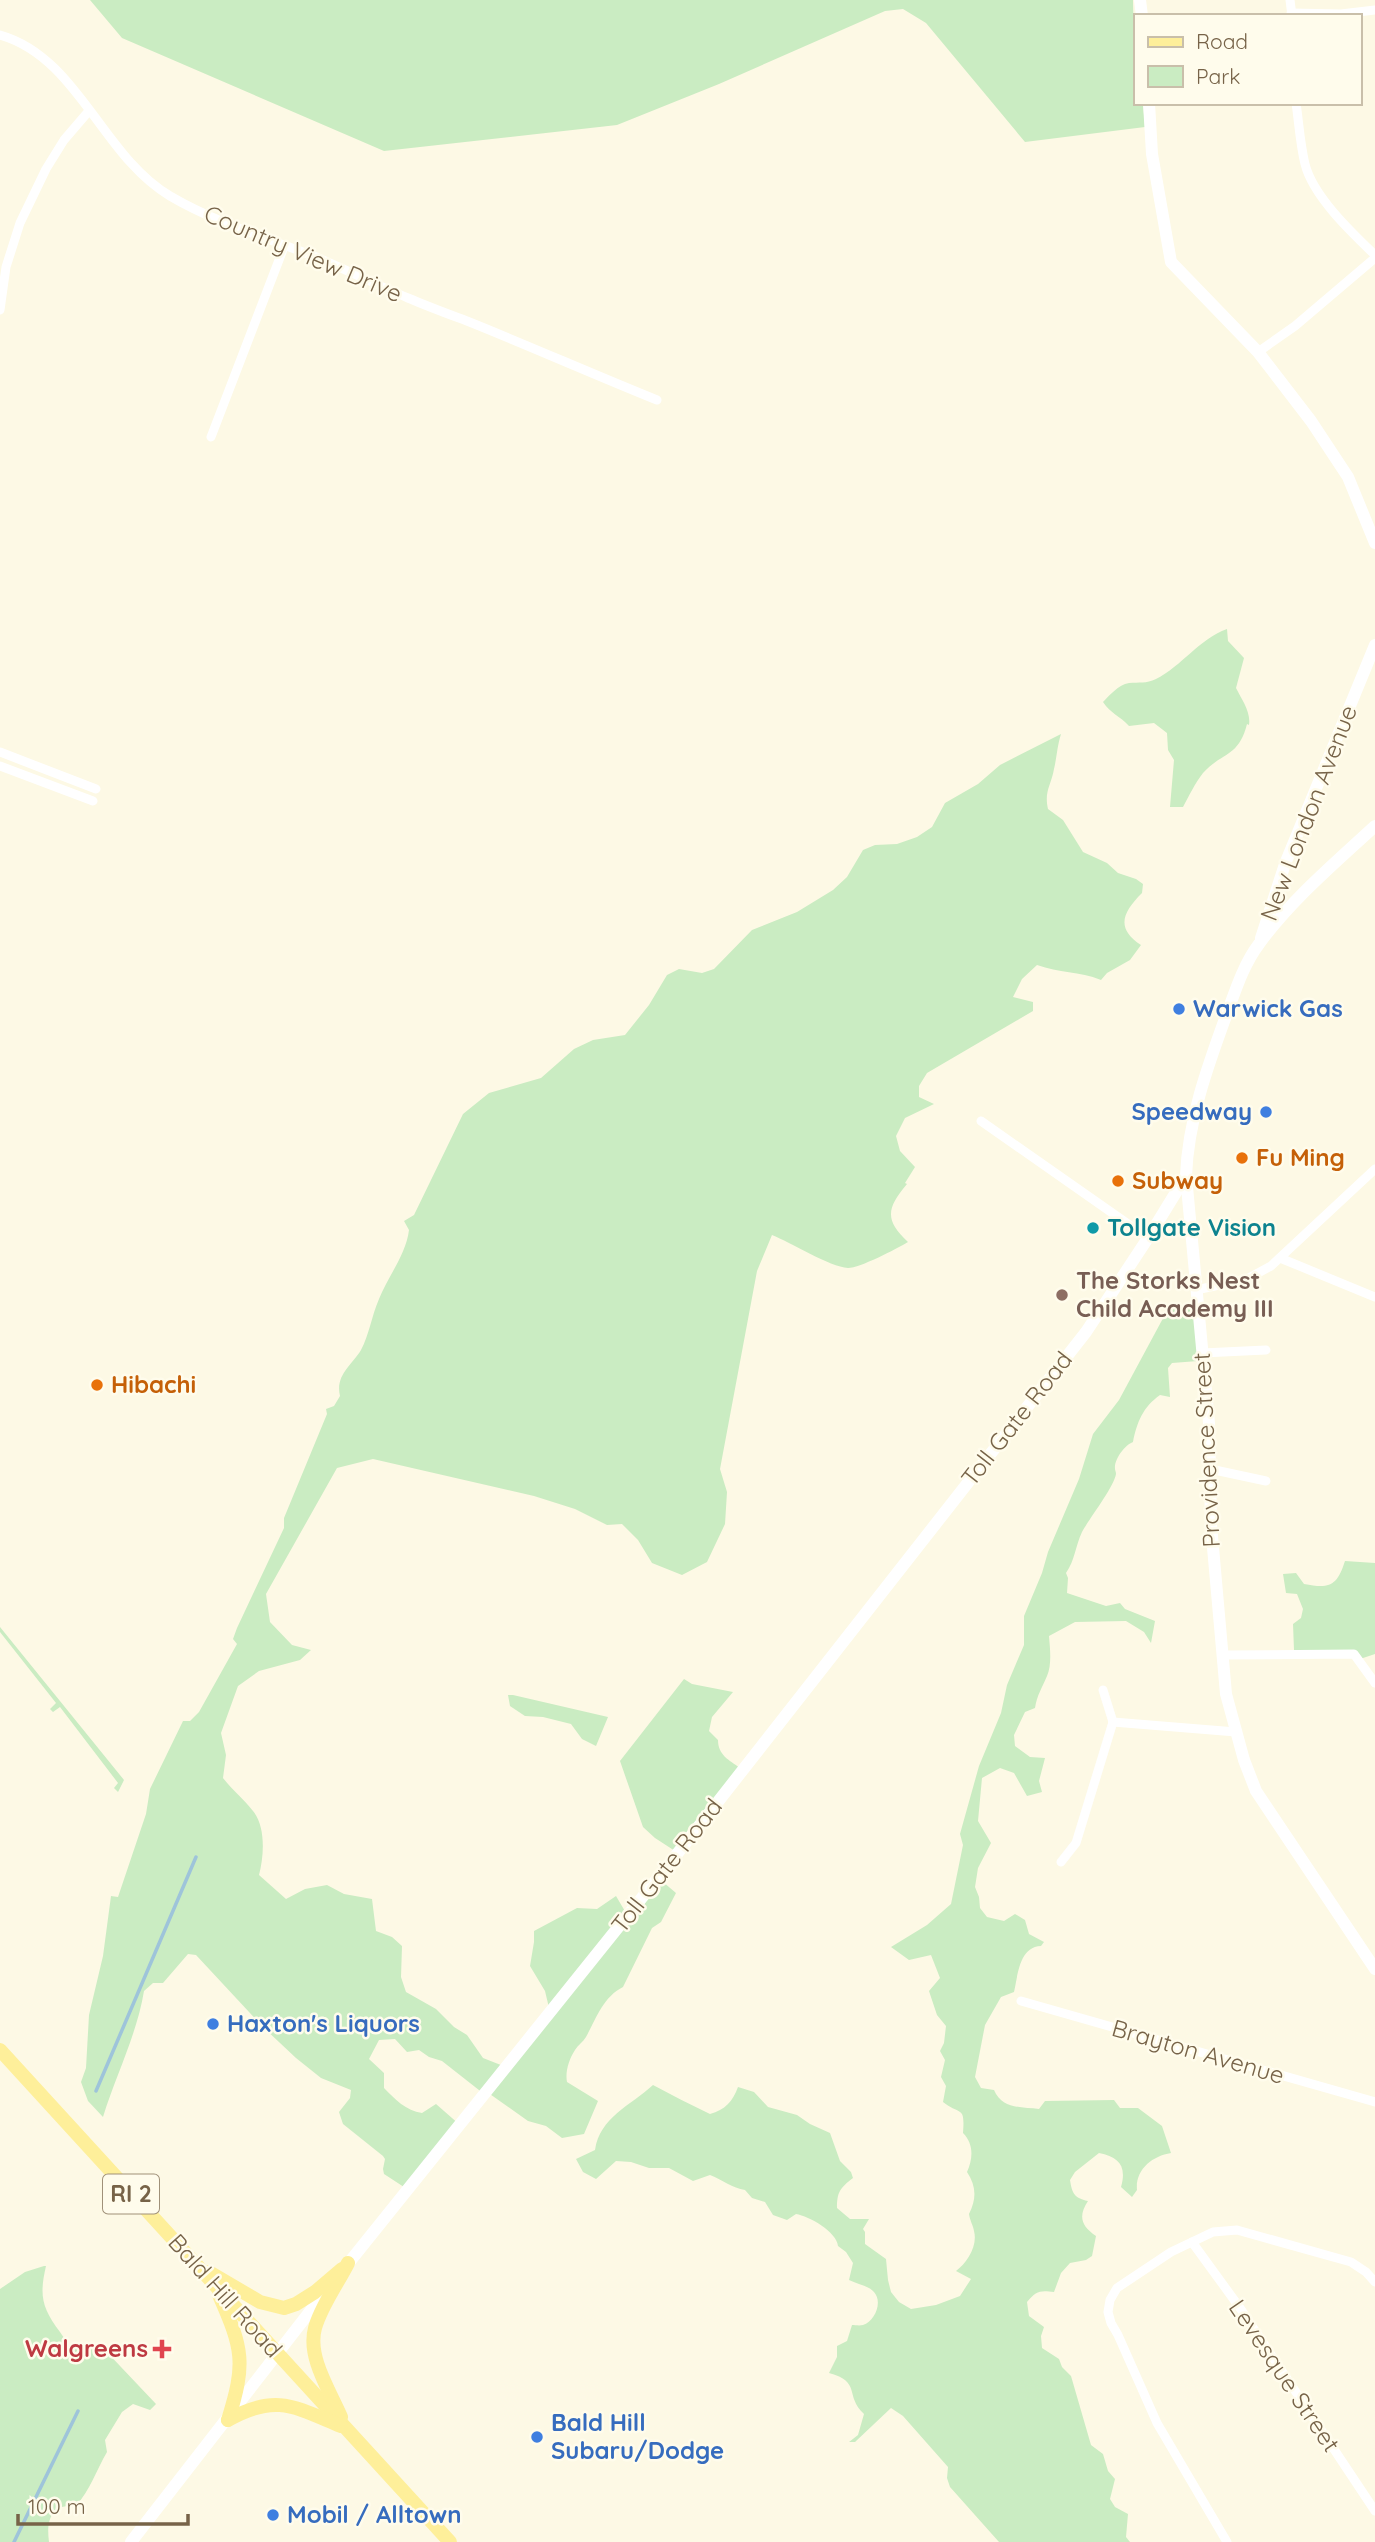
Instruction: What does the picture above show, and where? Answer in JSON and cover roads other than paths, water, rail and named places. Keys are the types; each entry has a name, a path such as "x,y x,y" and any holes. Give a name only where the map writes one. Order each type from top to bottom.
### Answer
{"main road":[{"path":"1149,105 1152,154 1171,262 1258,352 1311,421 1348,477 1375,543"},
{"name":"New London Avenue","path":"1260,942 1285,864 1375,645"},
{"name":"Providence Street","path":"1375,826 1305,892 1260,942 1237,986 1196,1107 1186,1176 1209,1423 1210,1525 1226,1694 1256,1791 1375,1969"},
{"name":"Toll Gate Road","path":"131,2542 348,2263 677,1854 1079,1340 1149,1238 1186,1176"},
{"name":"Bald Hill Road","path":"0,2050 450,2542"},
{"path":"197,2265 260,2302 284,2308 315,2292 348,2263"},
{"path":"346,2428 315,2356 313,2342 318,2320 348,2263"},
{"path":"214,2284 229,2319 241,2361 239,2383 228,2420"},
{"path":"228,2420 243,2411 274,2404 293,2407 346,2428"}],"street":[{"path":"1341,14 1375,10"},
{"name":"Country View Drive","path":"0,35 27,45 41,55 73,88 88,112 130,162 168,195 226,223 315,257 411,300 657,400"},
{"path":"1258,352 1295,326 1375,257 1338,216 1310,177 1305,163 1297,105"},
{"path":"0,310 6,267 20,223 46,169 64,140 88,112"},
{"path":"211,437 284,247"},
{"path":"0,752 96,789"},
{"path":"0,766 93,801"},
{"path":"981,1121 1149,1238"},
{"path":"1196,1290 1247,1279 1271,1266 1373,1173"},
{"path":"1280,1258 1375,1297"},
{"path":"1202,1353 1265,1350"},
{"path":"1210,1469 1266,1481"},
{"path":"1223,1655 1354,1654 1375,1683"},
{"path":"1061,1862 1076,1843 1114,1722 1103,1690"},
{"path":"1114,1722 1236,1732"},
{"name":"Brayton Avenue","path":"1021,2001 1375,2102"},
{"path":"1227,2542 1157,2423 1111,2323 1109,2307 1114,2292 1124,2283 1192,2242 1219,2230 1237,2230 1351,2262 1375,2282"},
{"name":"Levesque Street","path":"1192,2242 1240,2308 1375,2511"}],"waterway":[{"path":"96,2091 196,1857"},
{"path":"14,2542 78,2411"}],"place":[{"name":"Warwick Gas","path":"1179,1009"},
{"name":"Speedway","path":"1266,1112"},
{"name":"Fu Ming","path":"1242,1158"},
{"name":"Subway","path":"1118,1181"},
{"name":"Tollgate Vision","path":"1093,1228"},
{"name":"The Storks Nest Child Academy III","path":"1062,1295"},
{"name":"Hibachi","path":"97,1385"},
{"name":"Haxton's Liquors","path":"213,2024"},
{"name":"Walgreens","path":"162,2349"},
{"name":"Bald Hill Subaru/Dodge","path":"537,2437"},
{"name":"Mobil / Alltown","path":"273,2515"}]}
